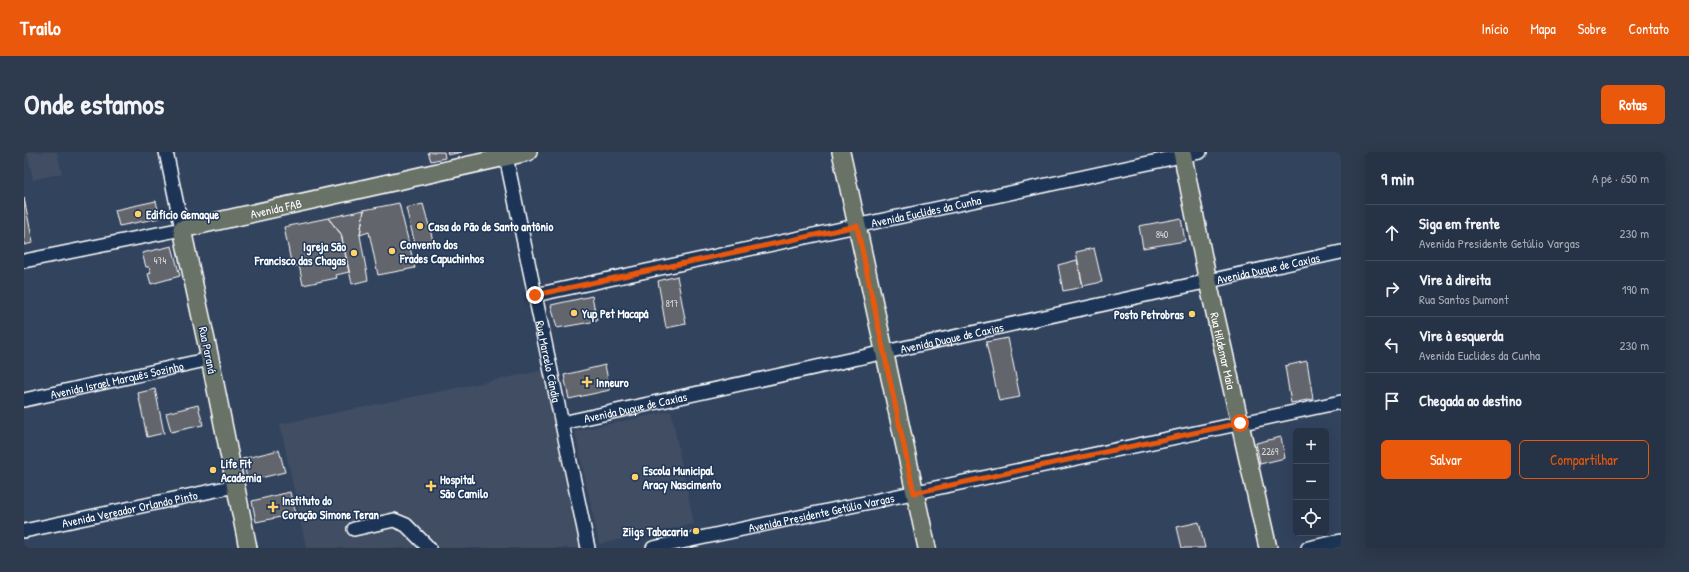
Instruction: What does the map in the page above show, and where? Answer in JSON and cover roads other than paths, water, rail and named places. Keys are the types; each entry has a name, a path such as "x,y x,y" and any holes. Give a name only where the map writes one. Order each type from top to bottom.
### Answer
{"main road":[{"name":"Avenida FAB","path":"182,229 506,154 528,152"},
{"path":"841,152 927,548"},
{"name":"Rua Hildemar Maia","path":"1182,154 1208,282 1268,548"},
{"name":"Rua Paraná","path":"182,229 248,548"}],"street":[{"name":"Rua Paraná","path":"166,152 182,229"},
{"name":"Avenida Euclides da Cunha","path":"535,295 1182,154 1200,152"},
{"name":"Rua Marcelo Cândia","path":"506,154 588,548"},
{"name":"Avenida FAB","path":"24,261 182,229"},
{"name":"Avenida Duque de Caxias","path":"562,423 1341,252"},
{"name":"Avenida Israel Marquês Sozinho","path":"24,400 210,359"},
{"name":"Avenida Presidente Getúlio Vargas","path":"653,548 1341,402"},
{"name":"Avenida Vereador Orlando Pinto","path":"24,531 235,486"},
{"path":"354,529 394,520 406,525 429,548"},
{"path":"1308,548 1341,541"}],"place":[{"name":"Edifício Gemaque","path":"138,214"},
{"name":"Casa do Pão de Santo antônio","path":"420,226"},
{"name":"Convento dos Frades Capuchinhos","path":"392,251"},
{"name":"Igreja São Francisco das Chagas","path":"354,253"},
{"name":"Yup Pet Macapá","path":"574,313"},
{"name":"Posto Petrobras","path":"1192,314"},
{"name":"Inneuro","path":"587,382"},
{"name":"Life Fit Academia","path":"213,470"},
{"name":"Escola Municipal Aracy Nascimento","path":"635,477"},
{"name":"Hospital São Camilo","path":"431,486"},
{"name":"Instituto do Coração Simone Teran","path":"273,507"},
{"name":"Ziigs Tabacaria","path":"696,531"}]}
